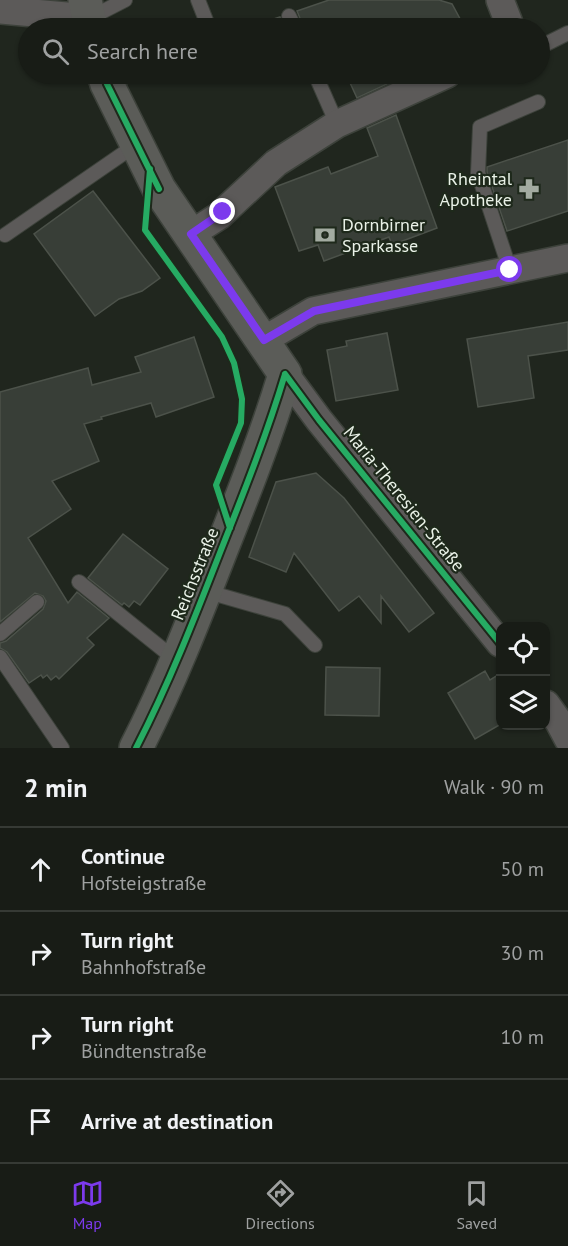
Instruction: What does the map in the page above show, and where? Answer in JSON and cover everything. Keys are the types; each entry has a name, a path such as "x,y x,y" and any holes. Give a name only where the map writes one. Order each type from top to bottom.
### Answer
{"main road":[{"path":"117,84 136,144 159,189 285,374"},
{"name":"Reichsstraße","path":"136,748 156,708 205,591 260,450 285,374"}],"street":[{"path":"500,0 507,18"},
{"path":"6,7 88,16"},
{"path":"191,234 219,216 276,163 337,124 425,84"},
{"path":"264,340 314,311 568,258"},
{"name":"Maria-Theresien-Straße","path":"285,374 319,420 496,637"},
{"path":"550,710 568,739"}],"lane":[{"path":"88,16 125,0"},
{"path":"198,0 205,18"},
{"path":"550,42 568,33"},
{"path":"319,84 337,124"},
{"path":"510,270 478,173 480,127 538,102"},
{"path":"6,236 136,144"},
{"path":"79,582 176,660"},
{"path":"205,591 285,614 315,645"},
{"path":"0,634 37,602"},
{"path":"0,657 62,748"}],"building":[{"path":"329,0 439,0 452,4 460,18 300,18 297,11"},
{"path":"351,84 387,84 357,98"},
{"path":"396,115 437,228 392,245 389,237 324,261 318,245 299,251 275,187 328,167 331,174 378,156 367,128"},
{"name":"Rheintal Apotheke","path":"568,140 568,211 507,231 487,167"},
{"path":"93,191 160,278 142,291 119,299 95,316 34,234"},
{"path":"568,322 568,350 528,356 534,398 478,407 467,339"},
{"path":"387,333 398,390 336,401 327,350 347,346 346,341"},
{"path":"194,337 214,397 156,417 151,403 84,424 99,461 52,481 71,509 28,538 68,603 77,592 109,618 87,638 94,645 59,679 56,676 51,680 47,675 43,678 41,675 29,683 7,652 0,648 0,643 6,641 43,609 46,601 43,596 35,593 0,622 0,392 88,368 92,385 141,372 135,357"},
{"path":"316,473 344,498 434,613 409,632 381,596 381,623 359,596 339,611 294,553 286,572 249,557 276,482"},
{"path":"123,534 168,569 140,605 134,601 129,607 124,603 122,605 88,578"},
{"path":"326,667 380,668 379,716 325,715"},
{"path":"485,671 490,680 496,676 496,727 475,739 448,693"}],"cycle path":[{"path":"107,84 159,189"},
{"path":"150,169 145,230 222,337 234,363 242,399 241,423 216,485 230,528"},
{"path":"285,374 319,420 496,638"},
{"path":"136,748 171,675 201,600 255,463 285,374"}],"place":[{"name":"Rheintal Apotheke","path":"529,189"},
{"name":"Dornbirner Sparkasse","path":"325,235"}],"route":[{"path":"223,212 191,234 264,340 314,311 510,270"}]}
